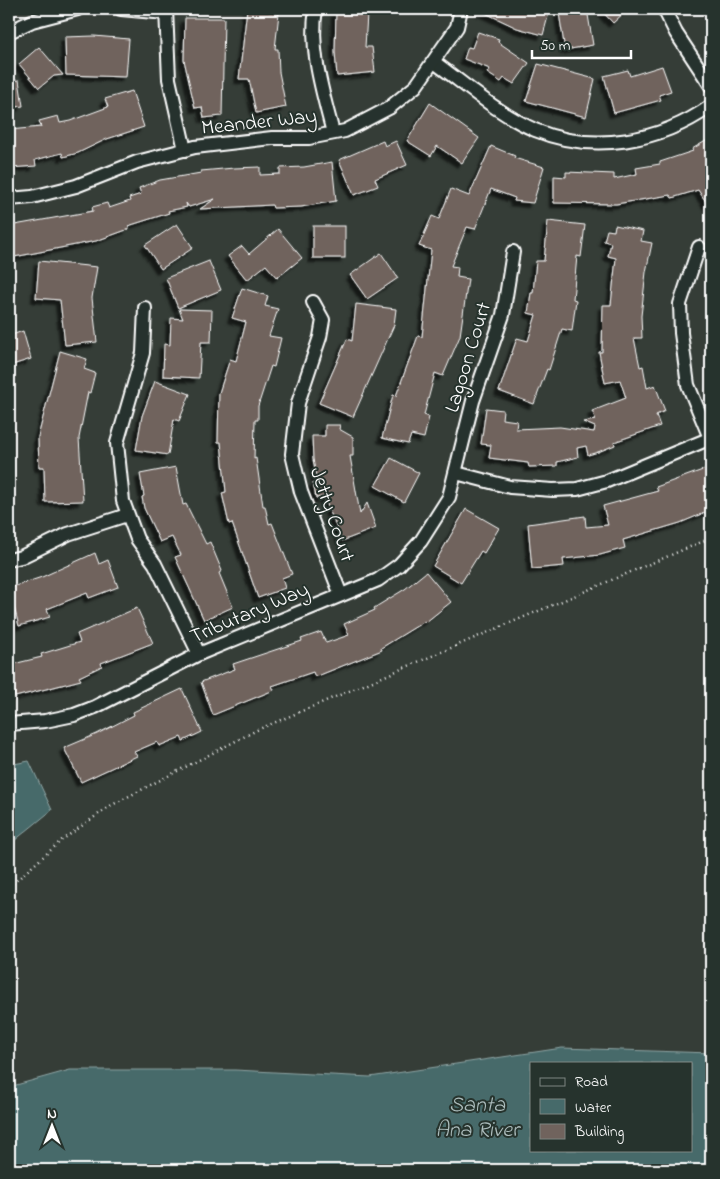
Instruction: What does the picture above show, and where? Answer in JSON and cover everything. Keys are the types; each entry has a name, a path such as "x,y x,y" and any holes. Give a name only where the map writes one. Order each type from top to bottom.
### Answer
{"street":[{"path":"9,32 32,21 78,9"},
{"path":"120,9 166,11 169,79 185,150"},
{"path":"316,9 313,23 315,53 333,133"},
{"name":"Meander Way","path":"9,199 32,197 76,186 137,162 185,150 234,141 309,138 345,131 389,108 416,86 457,27 461,9"},
{"path":"664,9 676,33 711,86"},
{"path":"434,62 519,122 554,136 577,140 599,143 631,141 663,132 691,119 711,106"},
{"path":"456,473 510,487 553,490 577,489 607,481 711,438 688,385 681,333 680,304 700,247"},
{"name":"Lagoon Court","path":"456,473 473,401 503,315 513,252"},
{"name":"Jetty Court","path":"313,302 323,320 320,336 298,403 292,454 301,492 341,595"},
{"path":"145,308 141,361 125,407 116,443 123,501 137,538 155,564 198,654"},
{"name":"Tributary Way","path":"9,724 74,716 198,654 378,580 400,565 435,521 450,497 456,473"},
{"path":"9,560 21,557 68,534 128,514"}],"path":[{"path":"9,887 62,840 110,806 257,730 711,538"}],"water":[{"path":"29,761 52,810 9,845 9,765"},
{"name":"Santa Ana River","path":"562,1048 711,1053 711,1170 9,1170 9,1087 70,1070 235,1070 370,1077"}],"building":[{"path":"247,9 279,13 275,49 278,49 279,72 286,107 256,113 249,79 239,79"},
{"path":"477,9 550,9 543,35 517,28"},
{"path":"587,9 593,45 565,50 559,13"},
{"path":"600,9 628,9 613,23"},
{"path":"336,12 367,14 365,47 372,47 375,72 337,76 335,52"},
{"path":"185,18 224,18 222,116 204,118 202,107 195,108 184,60"},
{"path":"478,32 499,39 498,42 529,63 514,84 504,78 501,82 487,73 490,69 464,59 468,47 472,48"},
{"path":"94,36 129,39 126,77 66,75 65,37"},
{"path":"39,47 63,75 54,76 39,88 19,64"},
{"path":"538,64 595,79 586,117 526,101"},
{"path":"662,66 671,91 659,95 661,100 614,113 604,76 628,70 630,76"},
{"path":"19,80 23,106 9,108 9,81"},
{"path":"132,91 144,127 107,139 78,153 63,157 62,153 35,160 36,166 10,168 9,130 41,127 39,121 58,116 60,123 70,121 108,107 105,99"},
{"path":"430,103 479,138 462,163 437,146 431,156 407,141"},
{"path":"711,138 711,209 698,190 672,198 670,195 616,204 554,203 554,176 566,177 566,172 614,174 614,179 637,174 636,168 660,164 660,162 693,151 692,149"},
{"path":"383,141 385,146 396,141 407,165 375,179 378,186 354,195 339,160"},
{"path":"491,146 515,156 514,158 544,167 533,203 514,201 515,198 491,189 475,229 467,227 451,266 458,267 457,277 468,279 460,336 443,376 435,373 424,415 429,417 424,438 411,435 408,444 382,438 393,395 396,396 418,336 422,337 431,250 419,246 432,216 439,219 451,189 469,196"},
{"path":"332,162 336,201 301,207 273,208 272,205 200,209 215,199 189,207 186,203 187,207 168,211 169,213 128,226 129,229 96,241 9,258 9,226 93,211 92,207 107,203 109,208 130,201 129,198 141,194 139,188 160,180 201,173 201,171 234,168 260,167 260,175 280,174 280,168 304,167"},
{"path":"548,221 585,225 581,257 577,256 573,299 576,300 572,331 562,329 549,370 547,369 534,404 499,391 517,338 528,341 536,315 528,313 531,293 533,293 536,261 544,261"},
{"path":"177,224 193,248 161,269 145,245"},
{"path":"615,225 643,231 641,241 652,243 646,272 641,316 642,338 634,338 640,367 643,366 647,388 655,385 665,411 656,415 660,426 614,442 615,445 588,455 586,446 577,448 578,457 557,462 557,466 529,467 528,463 489,458 491,445 481,444 486,408 503,410 502,419 517,421 516,429 560,427 594,432 595,427 583,422 596,420 592,411 626,398 620,380 605,383 599,352 602,352 603,305 611,305 616,258 608,256 611,243 604,241 607,230 614,231"},
{"path":"313,226 345,226 345,258 313,258"},
{"path":"278,229 302,258 277,278 266,265 247,280 228,256 242,246 249,254"},
{"path":"381,253 398,278 367,299 350,275"},
{"path":"39,261 97,267 92,298 97,342 65,345 60,300 36,298"},
{"path":"209,261 221,290 178,308 166,278"},
{"path":"242,288 268,296 265,306 278,309 269,336 281,338 274,367 271,366 258,406 258,420 255,420 254,459 256,458 263,506 265,506 269,524 272,523 292,574 282,578 285,588 258,598 232,523 229,524 222,493 226,492 221,442 218,442 219,393 230,359 236,361 246,322 232,318"},
{"path":"356,304 396,309 394,325 353,417 319,403 347,339 352,341"},
{"path":"179,309 212,310 211,342 201,342 199,378 163,376 164,344 170,345 171,318 183,319"},
{"path":"23,331 31,359 9,366 9,336"},
{"path":"60,351 87,359 84,369 95,373 90,393 88,392 79,438 83,501 45,502 44,467 39,467 38,437"},
{"path":"155,381 190,394 179,421 174,419 168,455 136,450 142,416"},
{"path":"325,425 340,425 339,429 353,437 353,456 350,456 360,514 367,503 376,528 342,541 324,497 316,498 313,483 317,482 312,436 325,436"},
{"path":"391,458 419,473 404,502 375,486"},
{"path":"176,467 183,505 186,504 206,544 210,542 222,571 219,573 233,607 204,620 175,557 181,555 172,537 160,542 144,508 140,474"},
{"path":"711,467 711,510 680,523 623,540 625,548 600,555 563,559 564,566 532,569 528,524 585,516 586,527 608,525 603,506 658,491 656,487"},
{"path":"466,509 499,528 484,553 481,551 461,583 433,566"},
{"path":"95,553 99,564 108,560 118,587 89,598 87,593 47,609 50,617 19,626 9,588 42,577"},
{"path":"426,572 451,602 426,622 381,648 382,650 315,677 313,672 272,686 274,690 213,715 201,682 235,669 233,664 302,641 301,639 321,632 326,643 349,635 344,624 375,610 374,608 405,589"},
{"path":"137,608 153,643 101,663 102,666 79,677 81,680 15,697 9,665 42,657 41,654 80,642 77,634"},
{"path":"182,689 202,732 183,741 181,737 159,746 157,742 134,752 137,756 81,782 64,748 97,734 134,715 133,712"}]}
